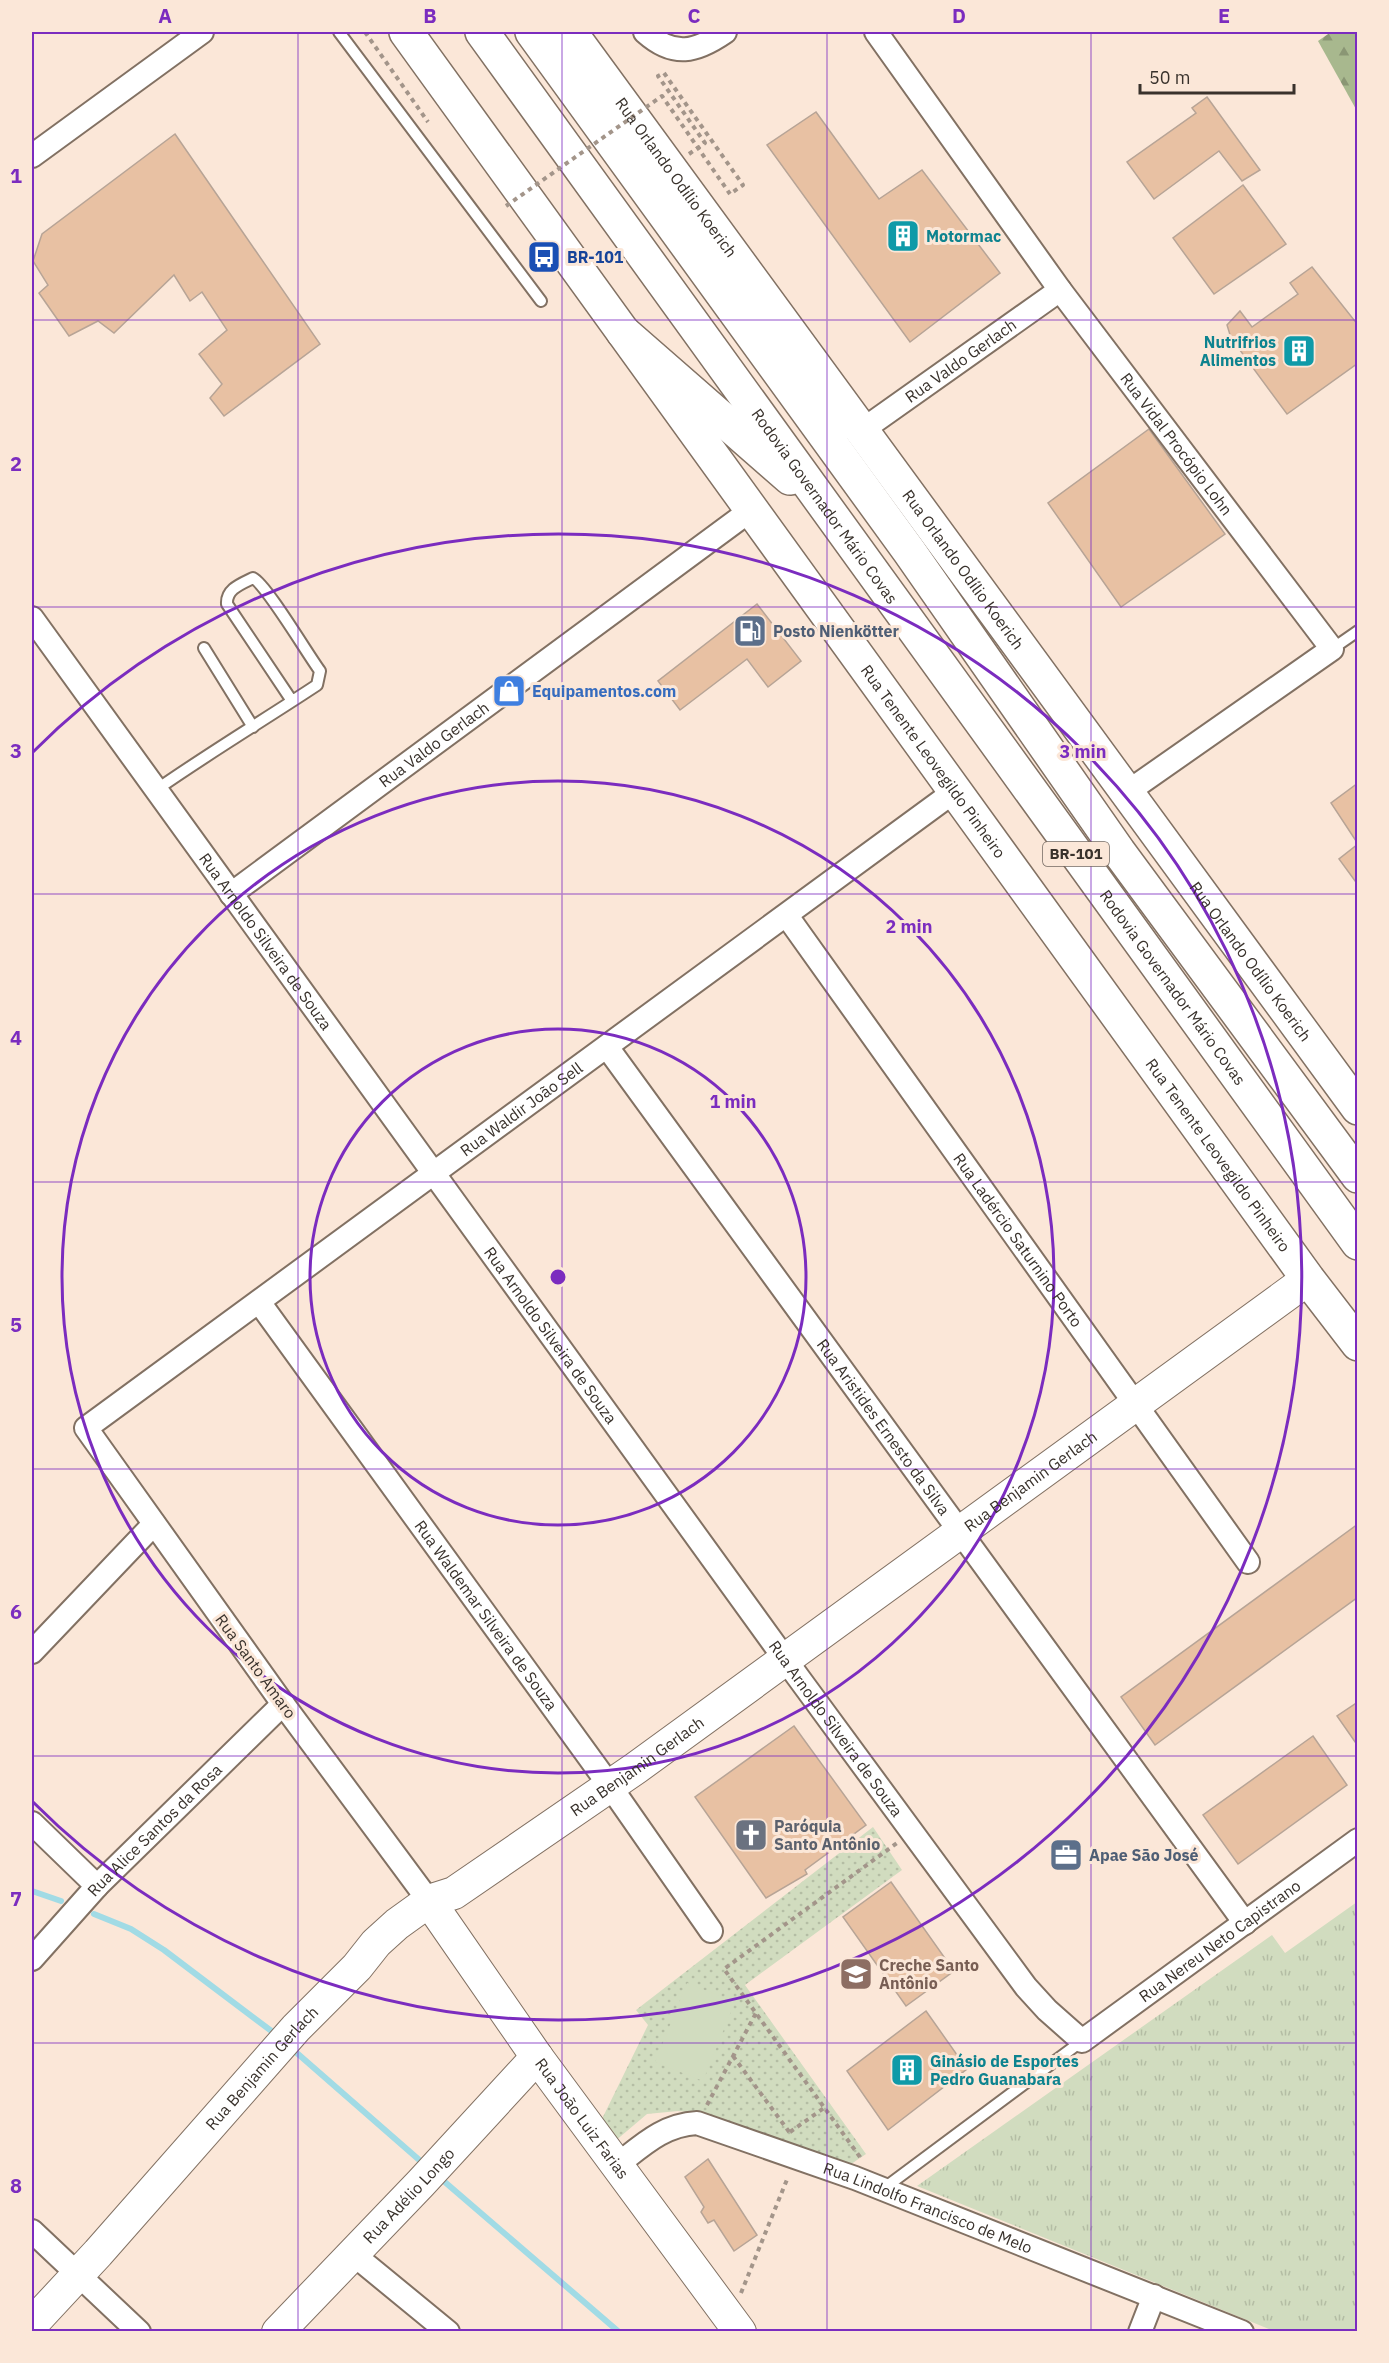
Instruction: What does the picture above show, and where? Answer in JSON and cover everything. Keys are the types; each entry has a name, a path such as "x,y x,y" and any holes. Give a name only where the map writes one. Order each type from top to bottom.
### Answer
{"main road":[{"name":"Rua Tenente Leovegildo Pinheiro","path":"406,32 1308,1279 1358,1344"},
{"name":"Rodovia Governador Mário Covas","path":"482,32 1358,1243"},
{"name":"BR-101","path":"532,32 909,551 1119,852 1358,1176"},
{"name":"Rua Orlando Odílio Koerich","path":"570,32 1358,1108"},
{"path":"786,329 909,551"},
{"path":"623,332 757,451 824,506"},
{"name":"Rua Benjamin Gerlach","path":"32,2324 296,2028 357,1967 376,1943 397,1924 429,1901 454,1893 610,1786 1308,1279"},
{"name":"Rua João Luiz Farias","path":"429,1901 537,2057 735,2325"},
{"name":"Rua Adélio Longo","path":"278,2331 429,2174 537,2057"}],"street":[{"path":"32,156 202,32"},
{"path":"645,32 656,42 671,48 694,50 725,32"},
{"name":"Rua Vidal Procópio Lohn","path":"876,32 1060,290 1332,649"},
{"name":"Rua Valdo Gerlach","path":"861,431 1060,290"},
{"name":"Rua Valdo Gerlach","path":"231,894 751,510"},
{"name":"Rua Arnoldo Silveira de Souza","path":"32,618 785,1659 1026,1987 1047,2010 1082,2041"},
{"path":"1126,793 1332,649"},
{"name":"Rua Waldir João Sell","path":"86,1428 955,791"},
{"name":"Rua Ladércio Saturnino Porto","path":"787,915 1248,1562"},
{"name":"Rua Aristides Ernesto da Silva","path":"607,1047 1245,1923"},
{"name":"Rua Waldemar Silveira de Souza","path":"259,1302 610,1786 711,1931"},
{"name":"Rua Santo Amaro","path":"86,1428 283,1704 429,1901"},
{"path":"32,1652 154,1524"},
{"name":"Rua Alice Santos da Rosa","path":"32,1959 97,1886 283,1704"},
{"path":"32,1823 97,1886"},
{"name":"Rua Nereu Neto Capistrano","path":"1082,2041 1358,1840"},
{"path":"617,2165 658,2133 674,2126 697,2123"},
{"name":"Rua Lindolfo Francisco de Melo","path":"697,2123 883,2189 1242,2331"},
{"path":"32,2231 139,2331"},
{"path":"353,2254 448,2331"},
{"path":"1140,2331 1154,2296"}],"lane":[{"path":"339,32 542,301"},
{"path":"156,790 317,685 320,671 267,593 253,578 232,590 227,597 227,604 292,701"},
{"path":"1332,649 1358,631"},
{"path":"204,648 253,727"},
{"path":"883,2189 1082,2041"}],"path":[{"path":"506,206 662,96 730,194 743,185 664,73 658,76 705,142 669,168"},
{"path":"883,2189 724,1969 912,1832"},
{"path":"697,2123 756,2013"},
{"path":"733,2056 790,2132 805,2160 735,2325"},
{"path":"790,2132 824,2108"}],"green space":[{"path":"1331,32 1357,32 1357,111 1318,41"},
{"path":"873,1827 902,1870 745,1985 866,2154 848,2166 705,2114 678,2111 647,2114 614,2142 600,2123 648,2025 636,2010"},
{"path":"1357,1902 1357,2331 1274,2331 917,2186 1272,1935 1285,1953"},
{"path":"687,1983 735,2002 703,2081 655,2062"}],"building":[{"path":"1207,97 1260,170 1242,181 1219,151 1154,199 1127,162 1196,113 1192,108"},
{"name":"Motormac","path":"816,112 879,199 922,170 1000,273 910,342 767,145"},
{"path":"175,134 320,344 224,416 210,398 222,384 199,354 227,330 202,292 190,301 174,275 114,333 98,321 69,336 39,293 48,285 33,261 42,234"},
{"path":"1243,185 1286,244 1214,294 1173,238"},
{"name":"Nutrifrios Alimentos","path":"1312,267 1358,325 1358,363 1287,414 1231,338 1227,325 1240,311 1252,327 1298,294 1290,283"},
{"path":"1149,429 1225,534 1121,607 1048,503"},
{"name":"Posto Nienkötter","path":"757,604 801,661 768,687 747,659 680,710 658,681"},
{"path":"1358,783 1358,844 1331,803"},
{"path":"1358,844 1358,885 1339,859"},
{"path":"1358,1524 1358,1597 1155,1745 1121,1697"},
{"path":"1358,1702 1358,1746 1337,1716"},
{"path":"794,1726 866,1825 805,1870 807,1874 766,1898 695,1797"},
{"path":"1313,1736 1347,1785 1238,1864 1203,1815"},
{"path":"891,1882 954,1971 906,2006 843,1917"},
{"name":"Ginásio de Esportes Pedro Guanabara","path":"926,2011 967,2069 888,2130 847,2071"},
{"path":"708,2159 757,2235 734,2251 714,2220 708,2223 701,2212 704,2207 685,2177"}],"waterway":[{"path":"32,1891 61,1901"},
{"path":"94,1914 131,1929 164,1950 278,2036"},
{"path":"290,2047 425,2165"},
{"path":"439,2177 619,2332"}],"place":[{"name":"Motormac","path":"903,236"},
{"name":"BR-101","path":"544,257"},
{"name":"Nutrifrios Alimentos","path":"1299,351"},
{"name":"Posto Nienkötter","path":"750,631"},
{"name":"Equipamentos.com","path":"509,691"},
{"name":"Paróquia Santo Antônio","path":"751,1835"},
{"name":"Apae São José","path":"1066,1855"},
{"name":"Creche Santo Antônio","path":"856,1974"},
{"name":"Ginásio de Esportes Pedro Guanabara","path":"907,2070"}]}
